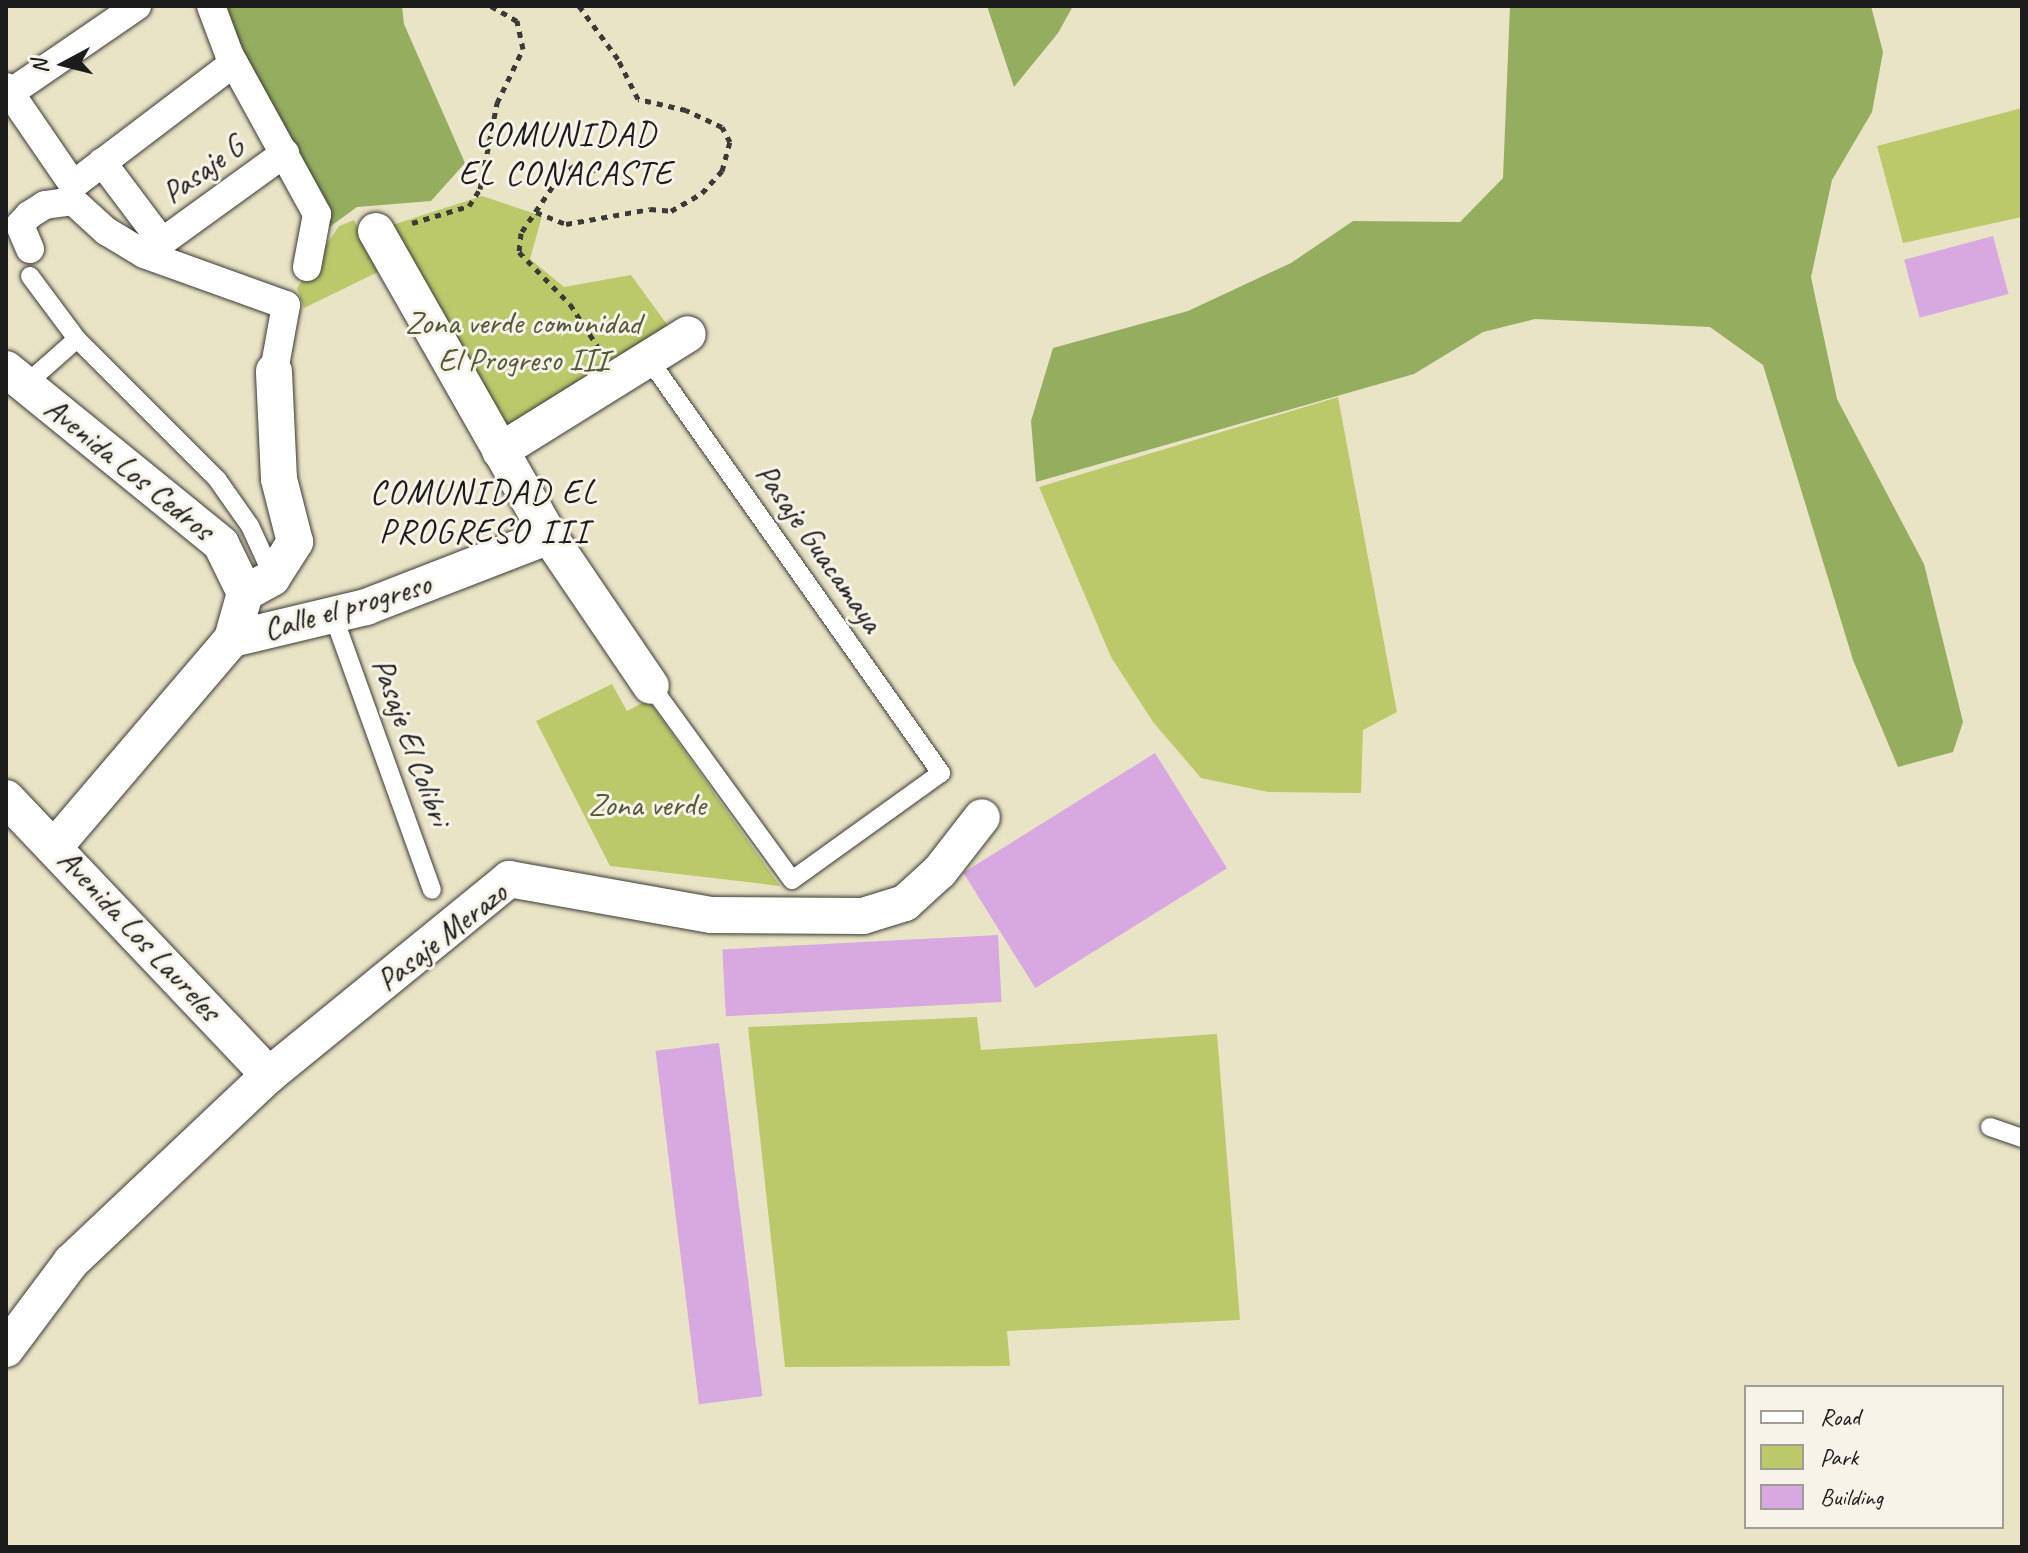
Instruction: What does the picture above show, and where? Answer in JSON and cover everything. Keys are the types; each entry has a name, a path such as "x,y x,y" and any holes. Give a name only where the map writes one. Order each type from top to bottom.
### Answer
{"street":[{"path":"137,6 8,90 73,185 234,63"},
{"path":"211,6 234,63 317,214 307,267"},
{"name":"Pasaje G","path":"102,162 162,242 285,153"},
{"path":"30,262 20,225 45,205 73,201 106,231 144,254 286,305 274,371 279,479 295,542 259,584 232,639 55,846"},
{"path":"389,228 500,451 549,536 651,686"},
{"path":"500,451 688,334"},
{"name":"Avenida Los Cedros","path":"16,377 221,544 259,584"},
{"name":"Calle el progreso","path":"232,639 333,615 431,584 549,536"},
{"name":"Avenida Los Laureles","path":"6,798 55,846 269,1075"},
{"name":"Pasaje Merazo","path":"6,1349 71,1262 269,1075 509,879 711,915 863,916 905,903 940,871 982,817"}],"lane":[{"path":"30,262 77,339 217,479 250,526 259,584"},
{"path":"16,377 77,339"},
{"name":"Pasaje Guacamaya","path":"648,358 941,773 792,880 651,686"},
{"name":"Pasaje El Colibri","path":"333,615 432,890"},
{"path":"1990,1127 2022,1138"}],"path":[{"path":"389,228 458,210 480,189 497,103 523,49 517,21 491,6"},
{"path":"536,212 566,224 650,209 671,211 702,193 722,171 730,142 722,127 698,116 638,99 607,40 579,6"},
{"path":"596,170 574,166 559,177 521,233 519,252 570,304 618,378"}],"green space":[{"path":"227,6 402,6 404,24 465,163 431,201 357,207 324,231 317,184 243,54"},
{"path":"987,6 1073,6 1058,33 1014,87"},
{"path":"1510,6 1871,6 1883,52 1872,112 1832,180 1811,277 1837,399 1924,564 1963,722 1953,752 1898,767 1853,660 1763,365 1710,327 1535,319 1483,332 1414,374 1036,482 1031,421 1053,348 1188,311 1291,263 1353,221 1460,222 1503,178"},
{"path":"2022,108 2022,217 1903,243 1877,146"},
{"name":"Zona verde comunidad El Progreso III","path":"482,196 542,216 530,259 564,287 631,275 671,330 502,428 380,229"},
{"path":"354,220 378,272 304,308 297,288 339,226"},
{"path":"1338,397 1397,712 1363,730 1361,793 1268,792 1201,778 1153,722 1111,657 1039,487"},
{"name":"Zona verde","path":"612,684 627,711 648,700 780,886 610,866 536,721"},
{"path":"977,1017 981,1050 1217,1034 1240,1320 1007,1331 1010,1366 785,1367 748,1027"}],"building":[{"path":"1993,236 2009,294 1920,318 1904,260"},
{"path":"1155,753 1227,868 1035,988 963,873"},
{"path":"998,935 1002,1002 726,1016 722,949"},
{"path":"719,1043 762,1396 699,1404 655,1051"}],"district":[{"name":"COMUNIDAD EL CONACASTE","path":"566,152"},
{"name":"COMUNIDAD EL PROGRESO III","path":"484,510"}]}
